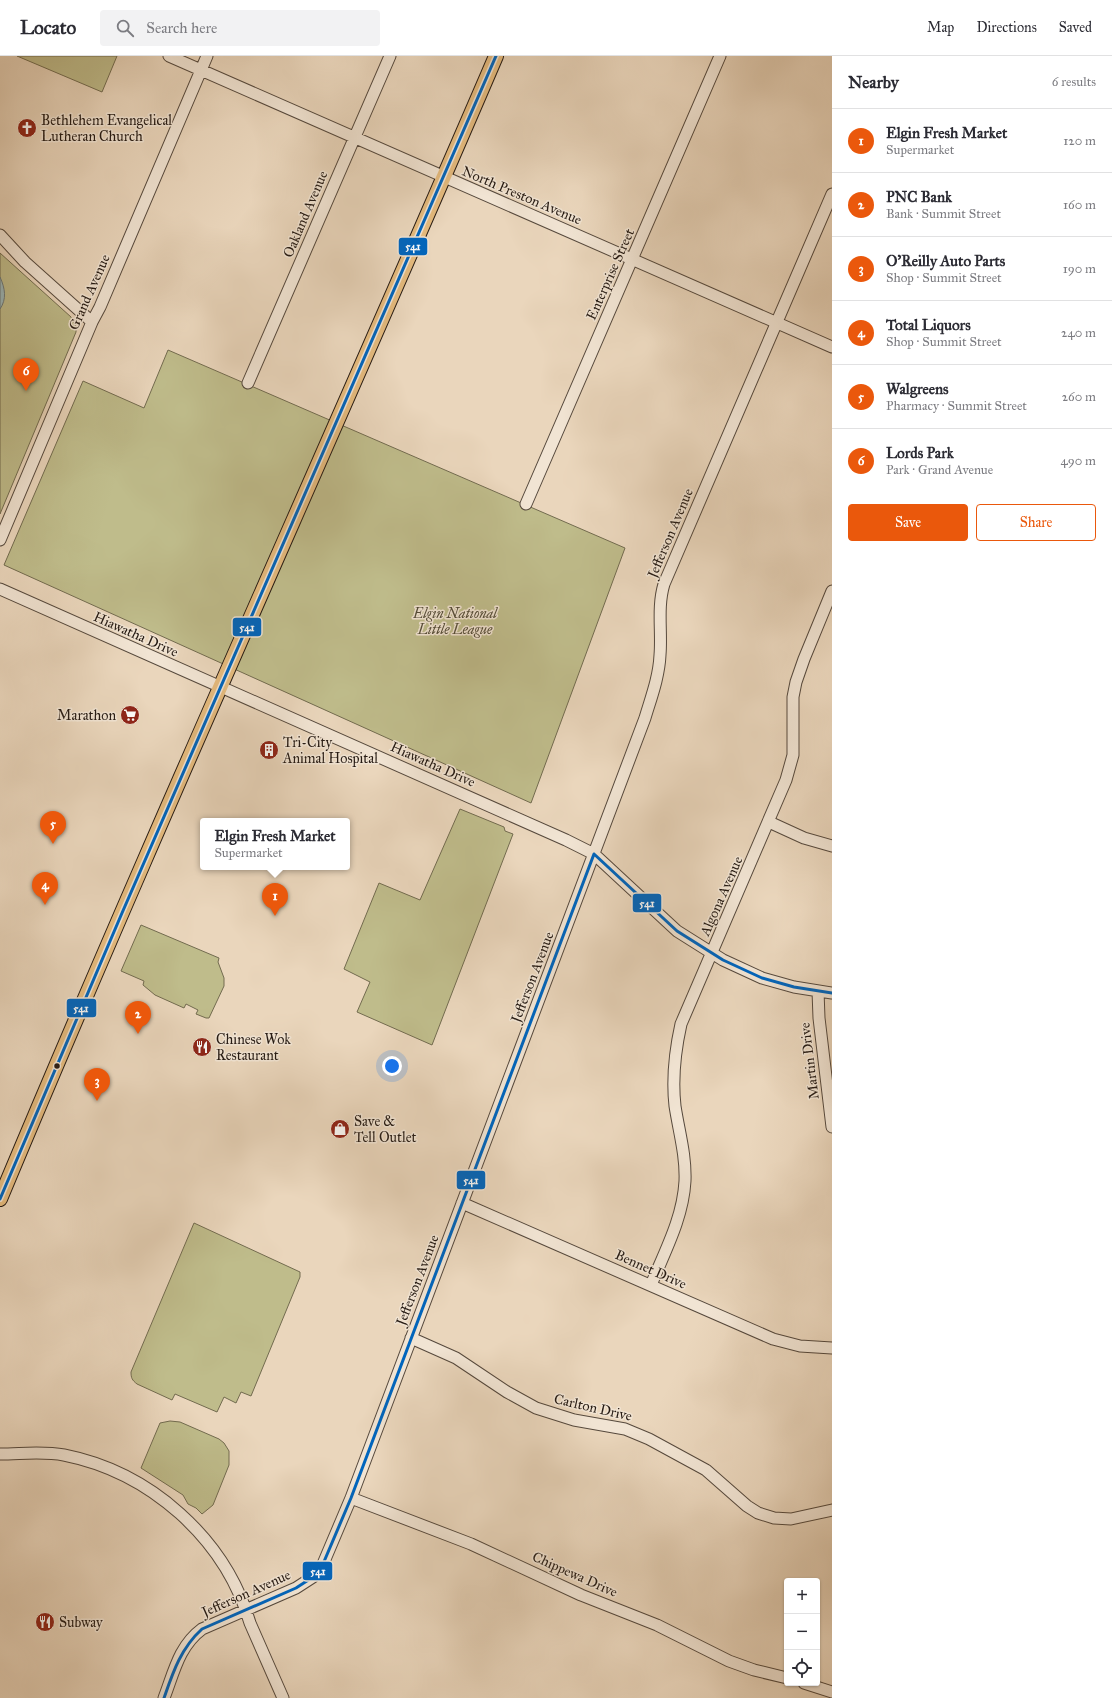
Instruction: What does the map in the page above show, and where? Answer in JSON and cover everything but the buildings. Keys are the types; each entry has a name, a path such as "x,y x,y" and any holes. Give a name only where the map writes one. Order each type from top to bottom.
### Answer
{"main road":[{"path":"0,1199 150,847 496,56"}],"street":[{"name":"North Preston Avenue","path":"169,56 832,347"},
{"name":"Grand Avenue","path":"0,540 207,56"},
{"name":"Oakland Avenue","path":"248,383 390,56"},
{"name":"Enterprise Street","path":"526,504 720,56"},
{"name":"Jefferson Avenue","path":"164,1698 187,1642 202,1628 296,1588 316,1574 326,1559 351,1498 645,718 656,682 660,658 660,609 664,584 832,194"},
{"path":"0,235 25,262 92,322"},
{"name":"Hiawatha Drive","path":"0,589 220,688 554,834 594,854 665,920 686,937 732,965 762,978 832,993"},
{"name":"Algona Avenue","path":"651,1285 676,1225 683,1195 684,1152 674,1088 679,1033 687,1009 769,822 791,764 794,745 793,697 796,682 832,591"},
{"path":"769,822 804,838 832,846"},
{"name":"Martin Drive","path":"818,991 819,1018 832,1127"},
{"name":"Bennet Drive","path":"462,1203 773,1339 800,1346 832,1348"},
{"name":"Carlton Drive","path":"411,1338 456,1358 507,1392 536,1408 566,1418 625,1429 649,1439 700,1466 717,1478 746,1506 758,1513 774,1518 791,1519 832,1510"},
{"path":"0,1454 36,1453 63,1455 112,1471 146,1488 179,1512 200,1533 222,1564 246,1610 250,1623 283,1698"},
{"name":"Chippewa Drive","path":"351,1498 471,1544 581,1595 657,1625 729,1661 754,1670 784,1677"},
{"path":"813,1686 832,1692"}],"green space":[{"path":"17,56 117,56 102,92"},
{"path":"0,253 71,317 76,327 76,332 0,514"},
{"name":"Elgin National Little League","path":"168,350 625,548 531,803 4,565 83,381 144,408"},
{"path":"460,809 504,827 505,831 513,834 432,1045 357,1012 370,982 344,969 379,883 420,900"},
{"path":"141,925 219,958 218,962 224,978 224,986 209,1018 196,1014 198,1010 186,1004 184,1008 155,995 143,985 144,981 121,971"},
{"path":"194,1223 300,1272 300,1277 251,1396 241,1392 236,1403 224,1397 217,1412 175,1394 172,1400 137,1384 131,1376 131,1372"},
{"path":"170,1421 180,1422 219,1439 224,1443 229,1451 229,1465 213,1505 202,1514 196,1508 188,1504 183,1495 141,1468 160,1423"}],"water":[{"path":"0,277 3,285 4,301 0,309"}],"transit line":[{"name":"541","path":"0,1199 122,913 496,56"},
{"name":"541","path":"164,1698 178,1661 188,1644 202,1629 296,1588 313,1577 323,1564 351,1498 594,854 677,931 723,960 762,978 794,987 832,993"}],"place":[{"name":"Bethlehem Evangelical Lutheran Church","path":"27,128"},
{"name":"Lords Park","path":"26,391"},
{"name":"Marathon","path":"130,715"},
{"name":"Tri-City Animal Hospital","path":"269,750"},
{"name":"Walgreens","path":"53,844"},
{"name":"Total Liquors","path":"45,905"},
{"name":"Elgin Fresh Market","path":"275,916"},
{"name":"PNC Bank","path":"138,1034"},
{"name":"Chinese Wok Restaurant","path":"202,1047"},
{"name":"O'Reilly Auto Parts","path":"97,1101"},
{"name":"Save & Tell Outlet","path":"340,1129"},
{"name":"Subway","path":"45,1622"}]}
